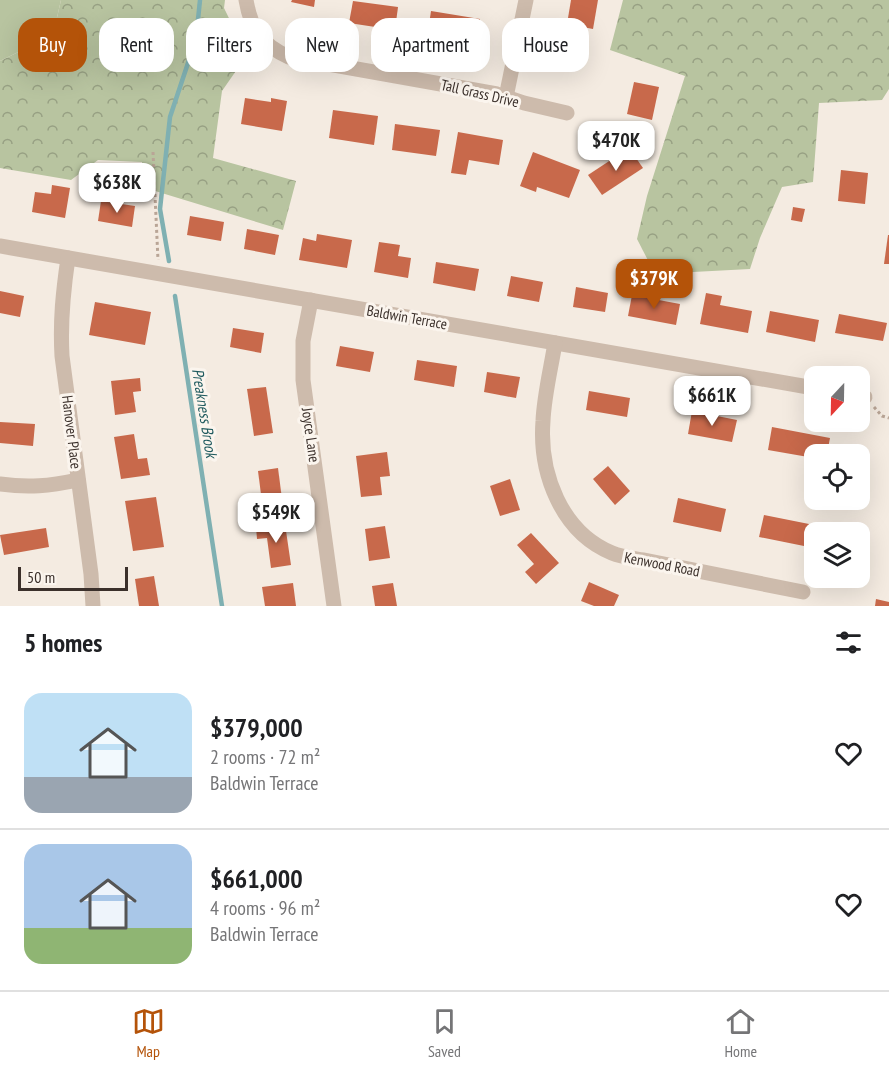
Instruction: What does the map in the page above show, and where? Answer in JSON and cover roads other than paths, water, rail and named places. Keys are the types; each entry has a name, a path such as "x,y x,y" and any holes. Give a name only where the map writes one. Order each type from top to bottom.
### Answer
{"street":[{"name":"Tall Grass Drive","path":"246,0 248,15 264,42 289,57 497,94 567,113"},
{"path":"506,97 526,0"},
{"name":"Baldwin Terrace","path":"0,246 804,386"},
{"name":"Hanover Place","path":"68,258 60,327 62,356 92,574 93,606"},
{"name":"Joyce Lane","path":"311,300 303,341 303,380 334,606"},
{"name":"Kenwood Road","path":"555,343 543,421 543,446 554,492 564,512 577,529 592,543 623,557 803,592"},
{"path":"0,484 44,487 78,480"}],"waterway":[{"name":"Preakness Brook","path":"169,261 160,209 170,117 196,39 200,0"},
{"name":"Preakness Brook","path":"175,296 222,606"}]}
